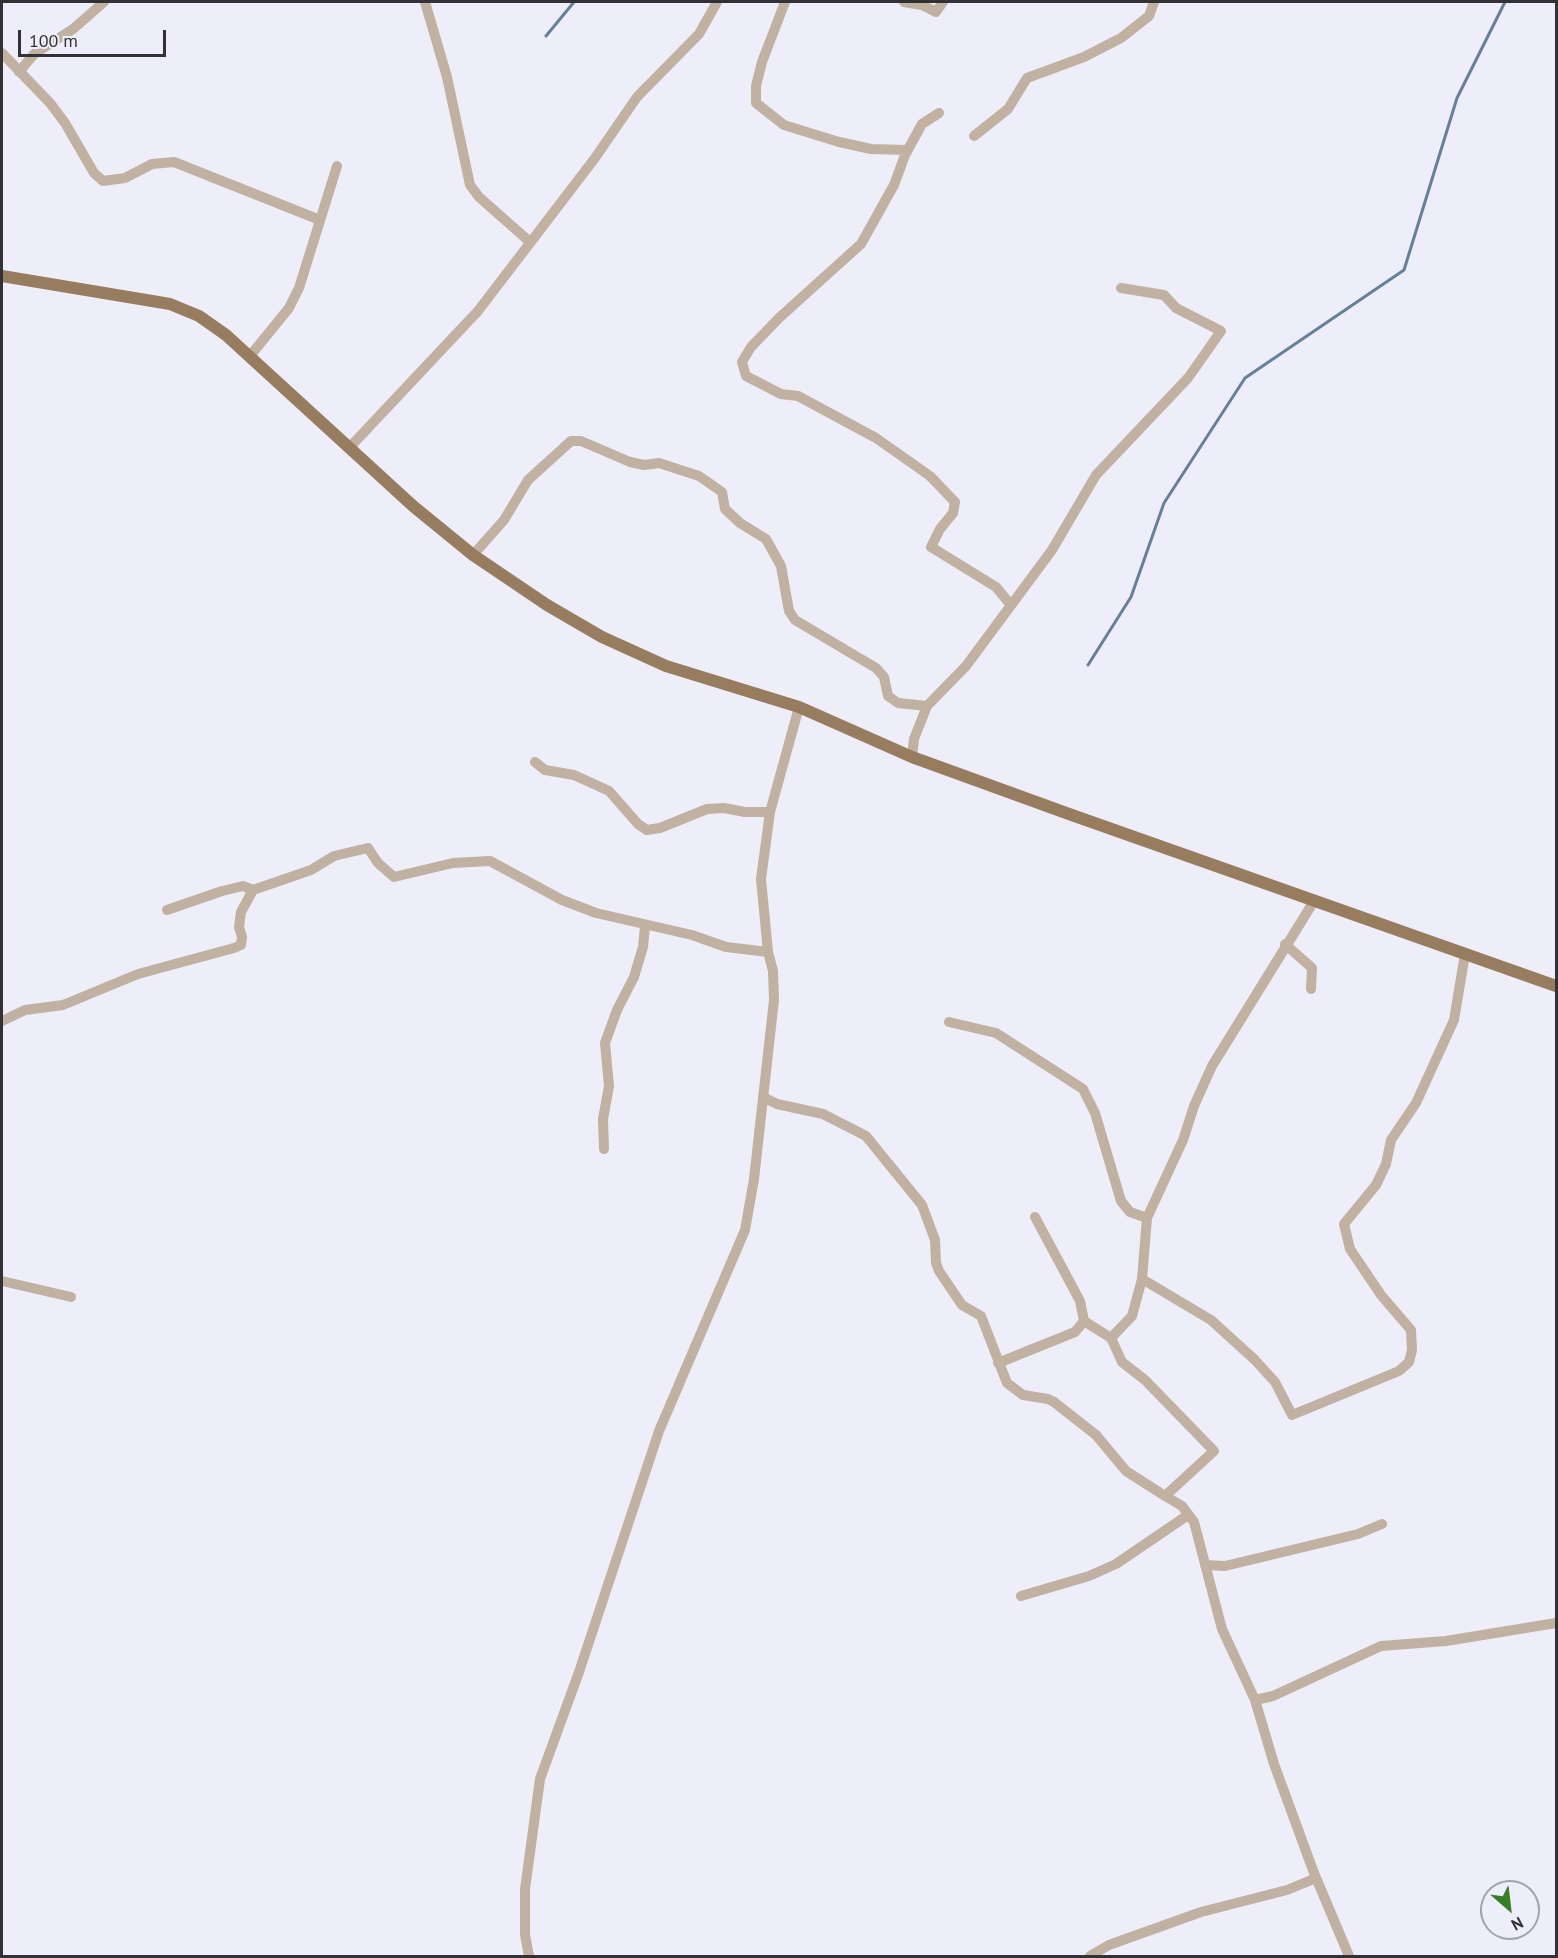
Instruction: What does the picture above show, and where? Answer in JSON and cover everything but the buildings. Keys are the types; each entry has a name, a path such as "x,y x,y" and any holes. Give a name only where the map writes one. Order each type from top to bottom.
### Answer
{"main road":[{"path":"2,276 170,304 199,316 250,356 413,506 473,555 547,605 602,637 666,666 799,707 912,757 1557,986"}],"street":[{"path":"19,72 34,54 74,28 104,2"},
{"path":"437,2 426,5 454,106 470,185 530,242"},
{"path":"350,447 478,311 596,158 637,97 699,34 717,2"},
{"path":"785,2 762,62 756,86 756,103 784,125 871,149 907,150"},
{"path":"903,2 922,5 936,12 943,2"},
{"path":"975,136 1008,109 1027,78 1084,57 1120,38 1149,16 1154,2"},
{"path":"2,53 65,123 94,173 103,181 125,178 152,164 174,162 320,220"},
{"path":"939,113 922,124 907,150 894,184 861,244 779,318 751,346 742,362 746,376 781,394 798,396 869,434 930,476 955,502 953,513 940,529 932,548 996,587 1011,604"},
{"path":"250,356 289,308 299,288 337,166"},
{"path":"912,757 914,739 927,705 966,666 1052,550 1096,475 1188,378 1221,331 1176,308 1164,295 1121,288"},
{"path":"473,555 504,520 528,480 571,441 581,441 637,464 659,463 699,476 722,492 725,509 740,523 766,539 781,566 789,612 795,620 876,668 884,677 888,696 898,703 927,705"},
{"path":"529,1956 525,1935 525,1889 540,1779 579,1672 659,1431 745,1230 754,1179 774,1000 773,971 768,952 761,879 770,812 799,707"},
{"path":"535,762 546,770 574,775 609,791 638,824 647,830 660,828 706,809 724,808 745,812 770,812"},
{"path":"2,1021 25,1010 63,1005 138,974 241,945 242,937 238,927 240,912 253,890 311,870 334,856 368,848 378,863 394,877 453,863 490,861 562,900 645,926 692,935 726,947 768,952"},
{"path":"167,910 243,886 253,890"},
{"path":"1111,1338 1132,1316 1142,1279 1147,1218 1183,1140 1194,1106 1212,1066 1285,944 1314,901"},
{"path":"604,1149 603,1119 609,1086 605,1043 617,1010 634,977 643,947 645,926"},
{"path":"1285,944 1312,968 1311,989"},
{"path":"1142,1279 1211,1320 1275,1382 1292,1415 1399,1371 1409,1362 1412,1350 1411,1330 1381,1295 1350,1249 1344,1224 1376,1185 1386,1164 1391,1140 1416,1102 1454,1020 1465,954"},
{"path":"949,1022 996,1033 1083,1089 1095,1113 1121,1201 1130,1212 1147,1218"},
{"path":"763,1097 777,1104 823,1114 866,1136 922,1205 935,1240 936,1263 939,1271 962,1305 981,1316 1007,1383 1015,1391 1054,1402 1096,1435 1126,1471 1182,1506 1194,1522 1222,1629 1255,1700 1274,1764 1316,1878 1348,1956"},
{"path":"1035,1217 1080,1301 1084,1321 1111,1338 1122,1362 1145,1380 1214,1451 1165,1496"},
{"path":"2,1281 71,1297"},
{"path":"998,1363 1075,1332 1084,1321"},
{"path":"1021,1596 1089,1576 1116,1564 1188,1515"},
{"path":"1205,1565 1225,1566 1288,1552 1324,1540 1358,1534 1382,1524"},
{"path":"1255,1700 1273,1696 1381,1646 1446,1641 1557,1623"},
{"path":"1090,1956 1109,1945 1201,1912 1287,1890 1316,1878"}],"waterway":[{"path":"546,36 574,2"},
{"path":"1088,665 1131,597 1164,503 1245,378 1404,270 1457,98 1505,2"}]}
